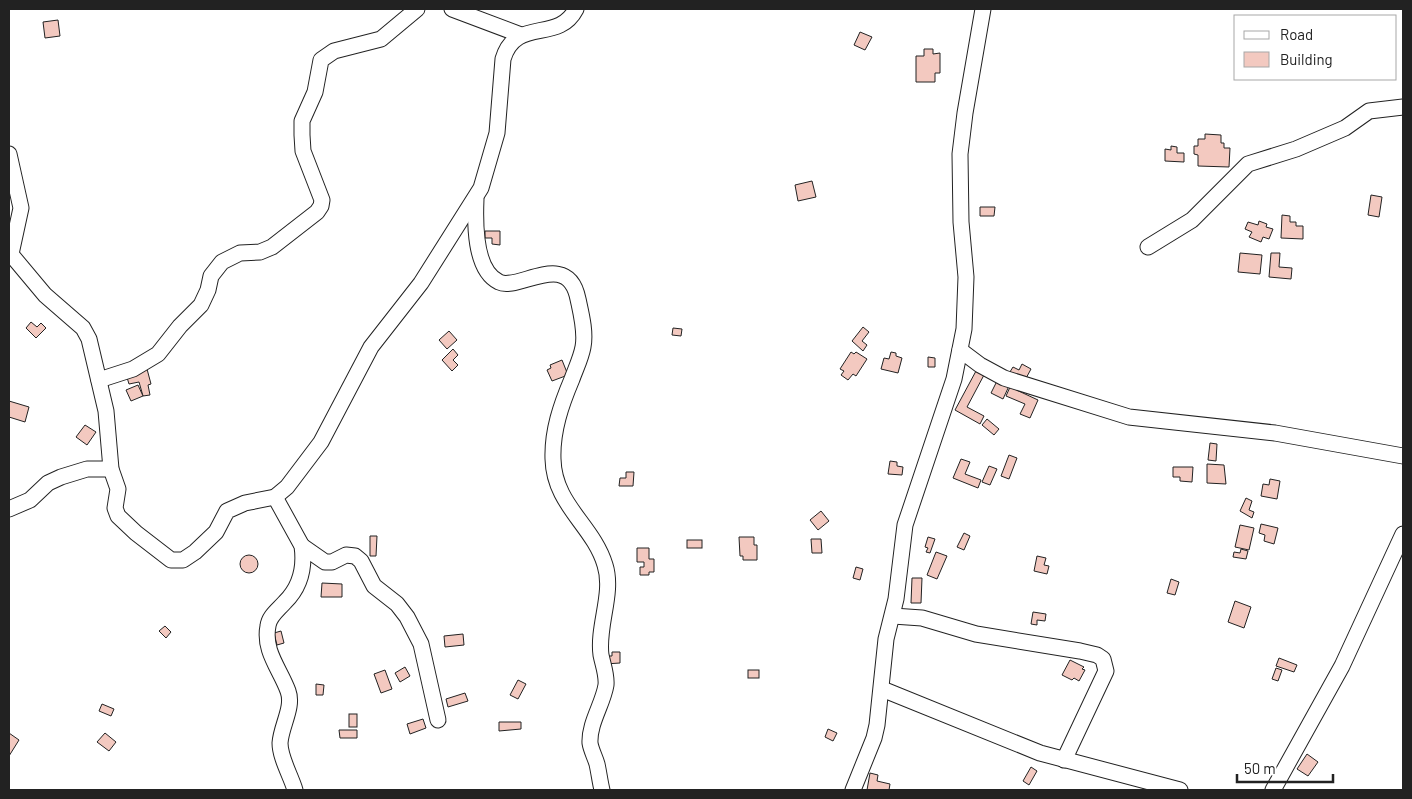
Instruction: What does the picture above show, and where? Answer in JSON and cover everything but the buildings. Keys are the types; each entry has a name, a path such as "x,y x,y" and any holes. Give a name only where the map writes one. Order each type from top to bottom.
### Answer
{"street":[{"path":"99,380 133,369 158,354 180,326 201,304 208,290 211,276 222,262 240,253 260,252 272,247 317,212 322,200 303,151 302,121 316,92 321,60 334,51 381,39 417,9"},
{"path":"452,9 521,35"},
{"path":"9,154 21,208 10,253 44,295 83,328 89,339 108,426 111,469 118,489 115,508 118,516 136,534 172,560 183,560 196,552 216,532 227,511 234,506 275,497 295,478 322,442 371,347 421,283 476,197 489,164 497,132 503,59 512,39 565,23 576,9"},
{"path":"853,790 874,738 882,689 886,639 892,616 905,525 949,394 964,329 966,277 961,222 960,154 964,113 983,9"},
{"path":"1148,247 1192,220 1248,164 1296,149 1338,132 1353,124 1370,111 1403,107"},
{"path":"476,197 475,226 479,251 490,275 499,283 506,284 538,275 557,275 567,279 575,286 577,294 584,344 554,430 553,460 556,486 576,519 595,543 606,566 608,579 601,642 606,683 590,742 602,790"},
{"path":"960,350 980,365 1004,378 1129,417 1275,434 1403,456"},
{"path":"9,509 30,500 48,482 87,469 111,469"},
{"path":"275,497 302,546 303,565 298,586 269,620 267,628 269,650 288,692 289,707 283,723 280,745 295,790"},
{"path":"1273,790 1342,666 1403,534"},
{"path":"302,546 328,562 346,555 355,556 360,561 374,586 396,604 407,617 421,644 438,720"},
{"path":"892,616 922,618 976,634 1080,651 1097,655 1103,659 1106,670 1104,679 1089,704 1064,760"},
{"path":"882,689 1040,753 1180,790"}]}
